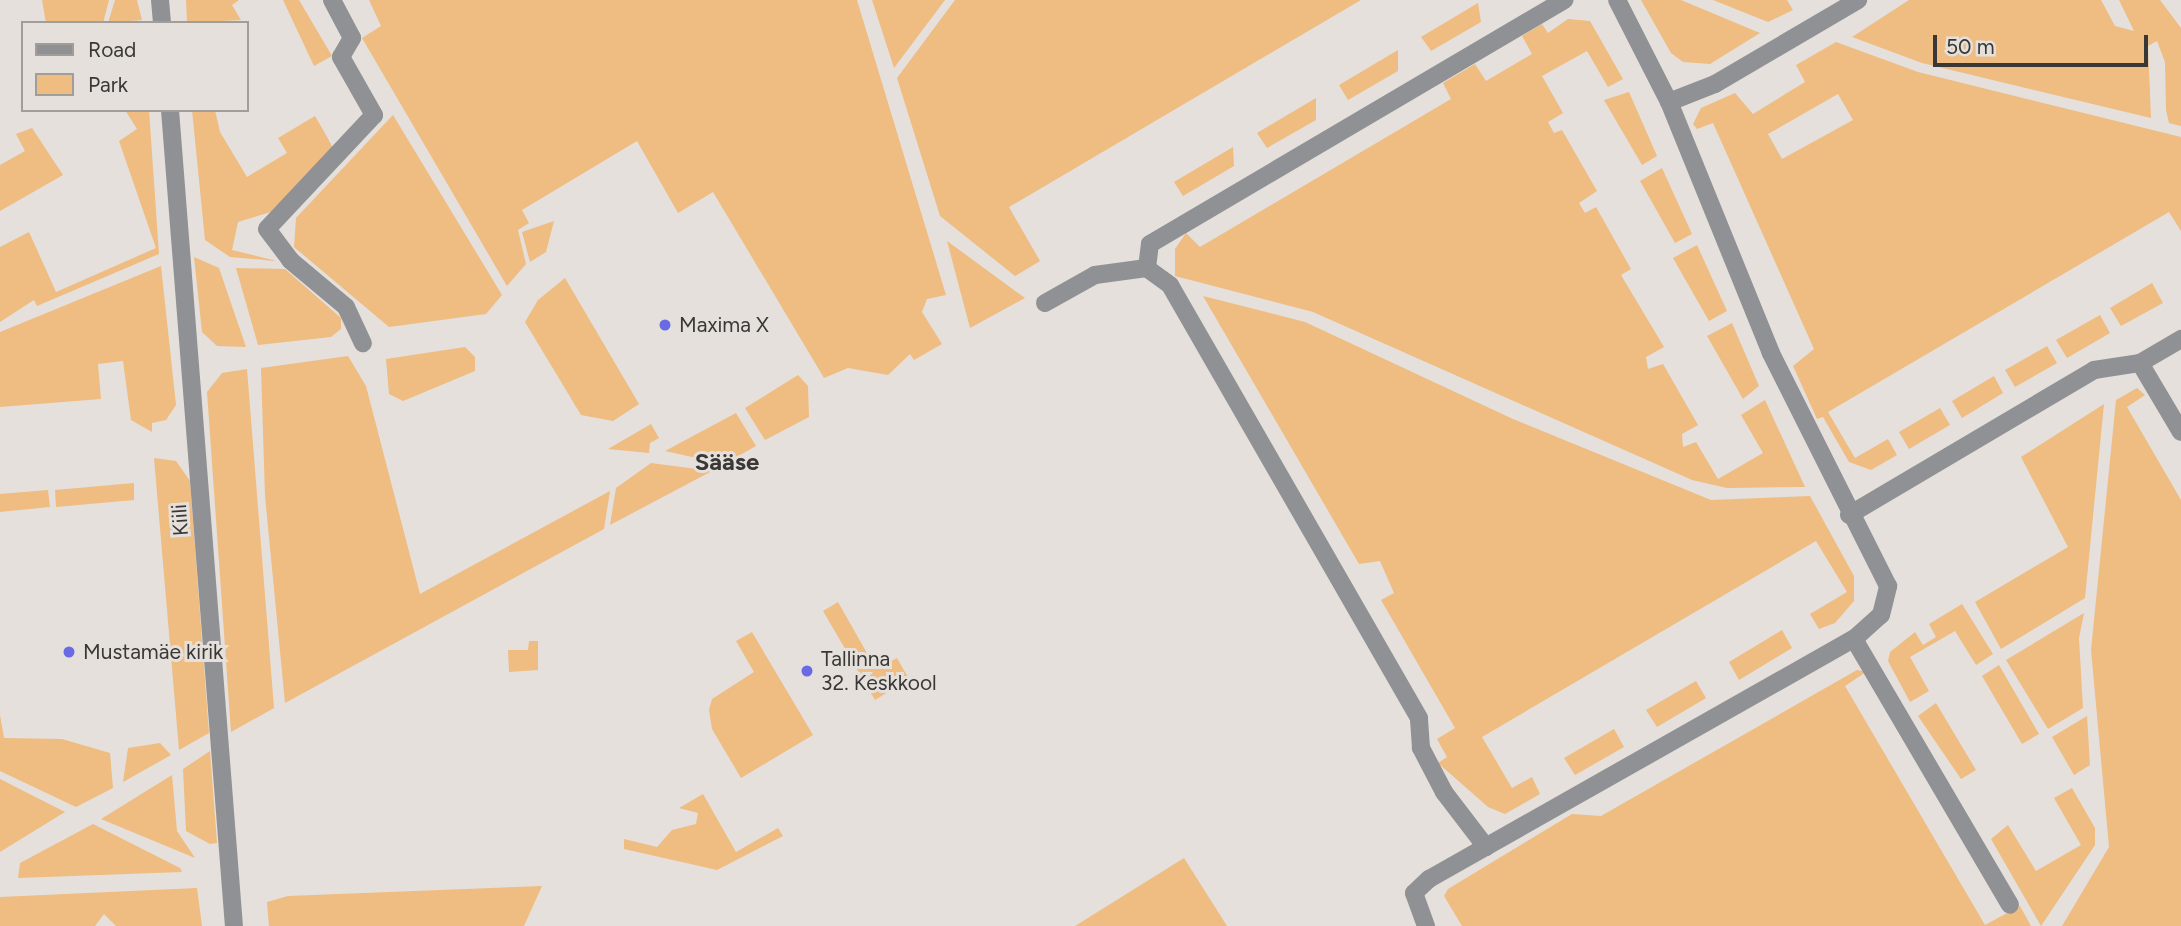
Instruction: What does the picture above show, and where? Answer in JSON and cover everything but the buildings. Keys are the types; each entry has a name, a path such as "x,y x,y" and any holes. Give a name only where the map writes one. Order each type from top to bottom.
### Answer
{"street":[{"path":"160,0 162,21"},
{"path":"332,0 352,38 341,57 374,115 267,229 290,260 346,307 363,343"},
{"path":"1147,268 1150,244 1565,0"},
{"path":"1426,926 1414,893 1486,847 1854,639 1881,615 1888,586 1849,515 1771,353 1668,102 1617,0"},
{"path":"1668,102 1715,84 1858,0"},
{"name":"Kiili","path":"170,112 234,926"},
{"path":"1045,303 1095,275 1147,268 1170,285 1419,719 1421,748 1444,792 1486,847"},
{"path":"1849,515 2094,370 2140,363 2181,339"},
{"path":"2140,363 2181,432"},
{"path":"1854,639 2010,905"}],"green space":[{"path":"42,0 109,0 104,21 46,21"},
{"path":"115,0 137,0 142,20 109,21"},
{"path":"186,0 239,0 232,5 241,20 187,21"},
{"path":"283,0 299,0 332,56 314,66"},
{"path":"369,0 857,0 946,295 927,299 922,312 942,344 914,360 910,354 888,375 848,368 824,378 713,192 678,213 637,141 522,210 529,223 518,230 526,264 507,286 362,38 381,26"},
{"path":"872,0 945,0 894,68"},
{"path":"955,0 1361,0 1009,207 1040,261 1015,276 940,216 897,78"},
{"path":"1641,0 1681,0 1760,33 1710,64 1683,62 1671,53"},
{"path":"1713,0 1787,0 1793,10 1768,22"},
{"path":"1909,0 2101,0 2115,26 2134,31 2119,0 2160,0 2181,28 2181,126 2169,123 2166,110 2165,62 2157,41 2148,46 2151,118 1922,63 1852,37"},
{"path":"1478,3 1481,22 1431,51 1421,37"},
{"path":"1568,19 1590,21 1623,79 1608,87 1587,51 1542,76 1563,113 1548,122 1554,133 1562,130 1597,191 1579,203 1585,213 1596,207 1631,269 1621,275 1664,347 1646,357 1648,369 1663,364 1698,425 1682,434 1683,447 1696,442 1718,479 1763,453 1741,415 1765,400 1805,487 1727,488 1692,480 1313,312 1175,276 1175,249 1186,233 1200,247 1451,99 1443,83 1475,64 1486,81 1532,54 1522,36 1542,24 1548,33"},
{"path":"1836,42 1918,72 2181,137 2181,231 2169,212 1828,412 1855,458 1888,439 1897,455 1871,470 1849,462 1823,417 1817,419 1793,366 1814,349 1713,123 1697,129 1693,124 1701,108 1735,93 1753,114 1805,82 1796,65","holes":["1838,94 1853,120 1782,159 1768,134"]},
{"path":"1398,50 1398,71 1348,100 1339,85"},
{"path":"1629,92 1657,156 1642,165 1604,100"},
{"path":"1316,98 1316,120 1267,148 1257,133"},
{"path":"126,112 149,112 159,254 37,306 34,300 0,322 0,247 29,232 56,292 156,248 119,141 137,129"},
{"path":"192,112 215,112 220,132 247,177 287,153 278,138 315,116 333,148 274,211 238,222 232,250 277,261 230,257 205,240"},
{"path":"393,115 502,295 486,314 389,327 294,247 296,218"},
{"path":"32,128 63,175 0,211 0,165 25,151 16,134"},
{"path":"1233,147 1234,166 1183,196 1174,182"},
{"path":"1662,168 1692,234 1675,243 1640,181"},
{"path":"554,221 546,252 530,262 522,232"},
{"path":"947,241 1025,298 970,328"},
{"path":"1697,245 1727,311 1709,321 1673,258"},
{"path":"194,257 219,268 246,347 217,346 202,332"},
{"path":"161,266 176,405 166,420 152,423 152,432 131,420 123,361 98,364 101,399 0,407 0,332"},
{"path":"236,268 285,269 341,318 341,329 331,337 258,345"},
{"path":"565,278 639,404 613,421 581,415 525,322 538,300"},
{"path":"2152,283 2163,303 2121,326 2110,308"},
{"path":"1203,296 1305,322 1513,419 1711,500 1810,496 1854,576 1854,601 1835,623 1819,629 1810,614 1847,592 1816,541 1482,737 1512,788 1532,777 1540,794 1505,814 1488,807 1438,763 1447,757 1437,739 1455,728 1381,600 1394,593 1380,561 1359,564"},
{"path":"2100,315 2110,333 2067,358 2056,340"},
{"path":"1732,323 1759,386 1743,399 1707,336"},
{"path":"2047,346 2057,363 2015,387 2005,370"},
{"path":"465,347 475,357 475,371 403,401 389,394 386,359"},
{"path":"348,356 366,386 420,594 610,491 604,529 285,703 265,496 261,368"},
{"path":"247,369 274,708 231,732 207,392 222,373"},
{"path":"798,375 808,386 809,417 765,440 745,408"},
{"path":"1994,376 2003,393 1962,418 1952,401"},
{"path":"2137,388 2145,395 2127,407 2181,500 2181,926 2062,926 2109,847 2091,650 2116,400"},
{"path":"2104,404 2085,598 2001,649 1975,602 2068,547 2021,457"},
{"path":"1940,408 1950,425 1909,449 1899,432"},
{"path":"736,413 756,446 724,464 665,451"},
{"path":"651,424 659,438 650,443 649,453 608,449"},
{"path":"154,458 176,461 190,481 209,733 179,750"},
{"path":"651,463 712,471 610,525 616,488"},
{"path":"134,483 134,500 56,507 55,490"},
{"path":"48,490 50,507 0,512 0,494"},
{"path":"838,602 876,669 897,658 909,679 875,700 823,611"},
{"path":"1962,604 1993,654 1976,665 1955,631 1910,657 1929,691 1910,702 1888,661 1890,652 1915,632 1923,645 1936,637 1929,624"},
{"path":"2084,613 2079,638 2083,708 2048,729 2006,660"},
{"path":"1782,630 1792,648 1739,680 1729,662"},
{"path":"752,632 813,735 741,778 712,729 709,710 712,699 754,672 736,641"},
{"path":"529,641 538,641 538,670 509,672 508,650 528,650"},
{"path":"1999,665 2039,734 2022,744 1982,676"},
{"path":"1857,670 1866,672 1845,686 1985,925 2020,906 2031,926 1462,926 1444,896 1448,889 1572,814 1601,816"},
{"path":"1696,681 1706,698 1657,727 1646,710"},
{"path":"1936,703 1976,770 1961,779 1918,716"},
{"path":"0,715 4,738 62,739 110,753 113,788 76,807 0,771"},
{"path":"2087,716 2090,765 2074,775 2052,737"},
{"path":"1614,729 1624,747 1575,775 1564,758"},
{"path":"160,743 171,755 123,782 128,748"},
{"path":"210,751 217,843 210,844 186,831 183,769"},
{"path":"172,775 177,831 195,858 101,819"},
{"path":"0,779 65,812 0,852"},
{"path":"2072,788 2095,828 2095,845 2041,926 1991,839 2008,825 2036,871 2081,845 2054,798"},
{"path":"703,794 736,852 778,828 783,836 717,870 624,849 624,839 657,847 672,830 696,824 698,813 679,808"},
{"path":"93,824 180,868 182,872 18,878 20,863"},
{"path":"1184,858 1227,926 1075,926"},
{"path":"542,886 524,926 269,926 267,902 288,896"},
{"path":"197,888 202,926 116,926 104,914 95,926 0,926 0,897"}],"place":[{"name":"Maxima X","path":"665,325"},
{"name":"Mustamäe kirik","path":"69,652"},
{"name":"Tallinna 32. Keskkool","path":"807,671"}],"district":[{"name":"Sääse","path":"727,462"}]}
